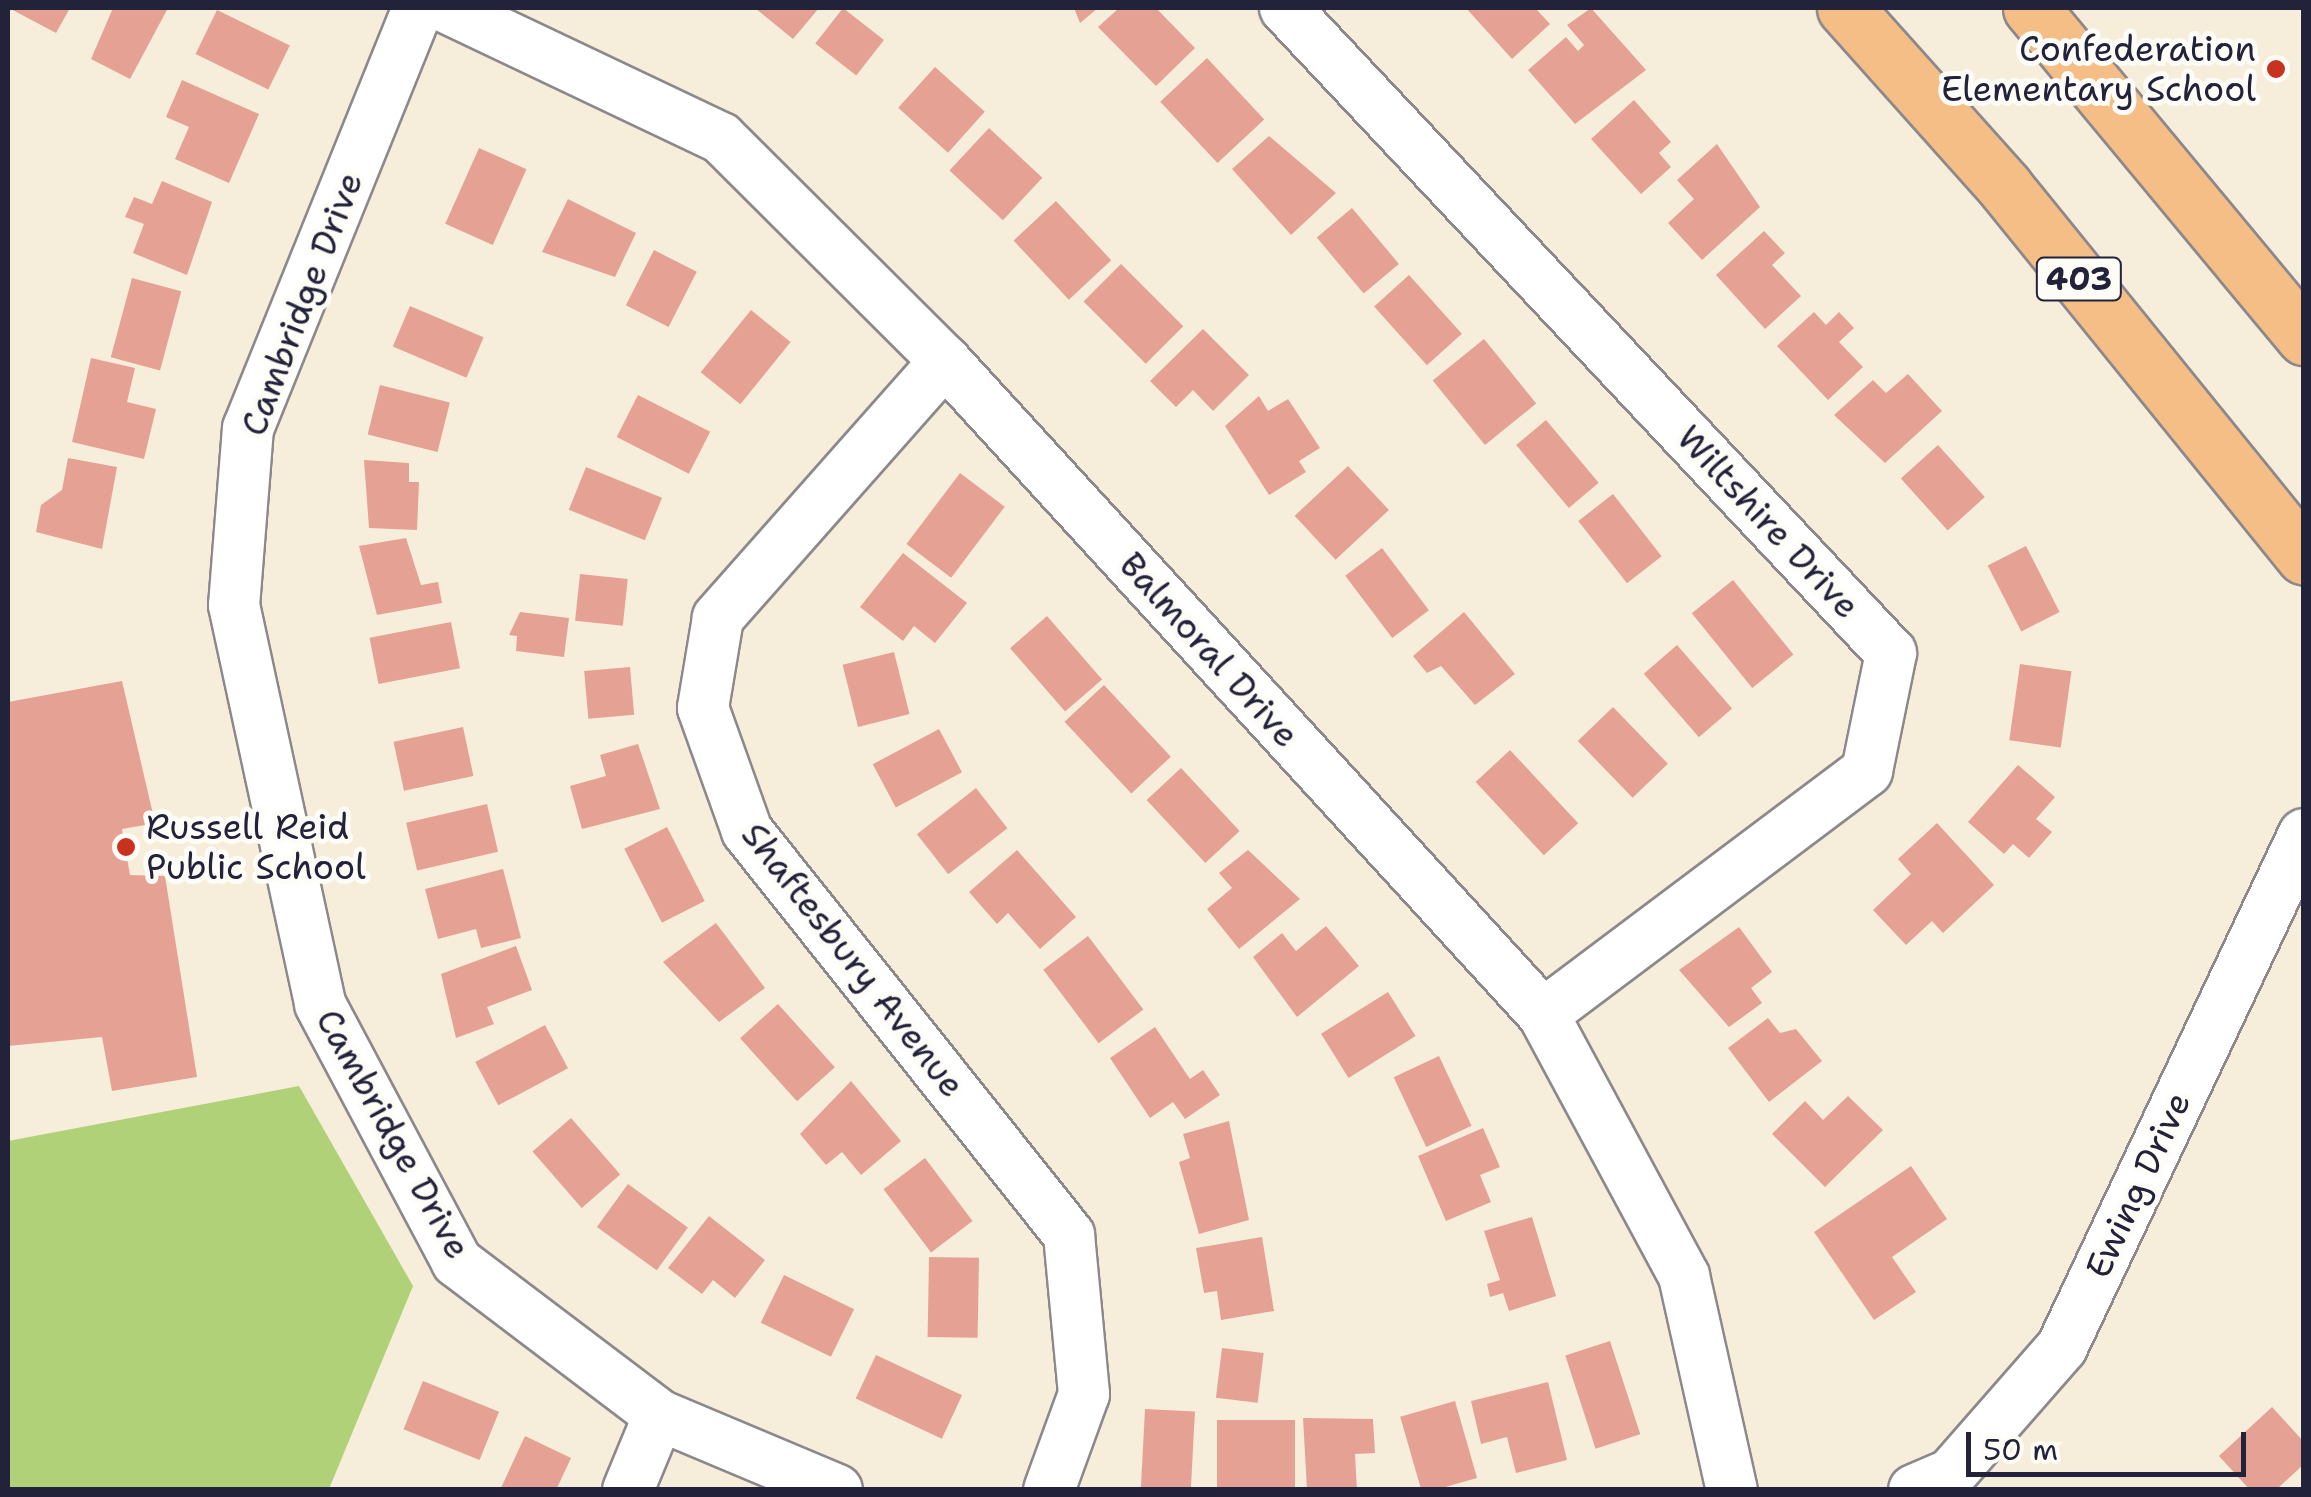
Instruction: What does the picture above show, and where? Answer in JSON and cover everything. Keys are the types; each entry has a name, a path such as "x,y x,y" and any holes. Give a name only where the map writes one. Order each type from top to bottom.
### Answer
{"highway":[{"name":"403","path":"1846,8 2004,186 2304,558"},
{"path":"2031,8 2304,337"}],"street":[{"name":"Cambridge Drive","path":"418,8 248,428 234,605 320,1004 457,1262 659,1415 836,1490"},
{"name":"Balmoral Drive","path":"448,8 721,138 945,361 1543,1014 1684,1276 1732,1490"},
{"name":"Wiltshire Drive","path":"1285,8 1892,652 1867,771 1543,1014"},
{"name":"Shaftesbury Avenue","path":"945,361 718,618 702,708 747,831 1069,1235 1084,1394 1050,1490"},
{"name":"Ewing Drive","path":"1914,1490 1951,1474 2062,1347 2304,834"},
{"path":"628,1490 659,1415"}],"green space":[{"path":"299,1086 413,1286 329,1489 8,1489 8,1141"}],"building":[{"path":"9,8 70,8 56,33"},
{"path":"113,8 168,8 130,79 91,59"},
{"path":"755,8 819,8 793,39"},
{"path":"843,8 884,40 856,75 815,43"},
{"path":"1074,8 1098,8 1080,23"},
{"path":"1119,8 1156,8 1195,48 1156,86 1098,27"},
{"path":"1466,8 1535,8 1550,24 1512,59"},
{"path":"1591,8 1646,70 1575,124 1528,70 1566,37 1578,51 1584,45 1567,25"},
{"path":"217,10 290,46 268,90 196,54"},
{"path":"1207,58 1264,119 1217,163 1160,102"},
{"path":"935,67 985,112 948,153 898,108"},
{"path":"182,80 259,114 229,183 175,159 189,127 166,117"},
{"path":"1634,100 1671,142 1659,153 1671,167 1641,194 1591,139"},
{"path":"989,128 1042,178 1003,220 949,170"},
{"path":"1269,136 1336,193 1291,235 1232,169"},
{"path":"1717,144 1760,207 1702,260 1668,223 1694,199 1677,180"},
{"path":"479,148 527,169 493,245 445,224"},
{"path":"162,181 212,202 187,275 133,253 144,224 125,217 134,197 152,204"},
{"path":"568,199 636,233 615,277 542,252"},
{"path":"1056,201 1111,260 1069,300 1014,241"},
{"path":"1352,208 1399,264 1364,293 1317,238"},
{"path":"1764,231 1785,253 1772,265 1801,296 1765,329 1716,275"},
{"path":"654,250 697,272 669,327 626,305"},
{"path":"1121,264 1183,326 1146,364 1084,301"},
{"path":"1409,275 1462,334 1427,365 1374,306"},
{"path":"132,278 181,291 160,370 111,357"},
{"path":"410,306 484,337 466,378 393,347"},
{"path":"751,310 791,342 740,404 701,372"},
{"path":"1814,312 1826,325 1839,312 1854,328 1839,342 1863,367 1828,400 1777,346"},
{"path":"1203,329 1249,375 1213,411 1193,390 1176,407 1150,381"},
{"path":"1484,339 1536,404 1485,445 1433,381"},
{"path":"91,358 135,368 127,402 156,409 144,459 72,442"},
{"path":"1908,374 1942,411 1885,463 1834,415 1873,380 1886,393"},
{"path":"380,385 450,402 438,452 368,434"},
{"path":"638,395 710,432 689,474 617,437"},
{"path":"1259,396 1268,411 1288,399 1320,448 1299,461 1306,472 1269,495 1225,426"},
{"path":"1546,420 1599,483 1569,508 1516,445"},
{"path":"1938,445 1985,497 1948,530 1901,478"},
{"path":"68,458 117,467 102,549 36,532 41,505 62,490"},
{"path":"364,460 409,463 409,482 419,482 417,530 369,528"},
{"path":"1348,466 1389,510 1336,560 1295,516"},
{"path":"586,467 662,498 645,540 569,510"},
{"path":"960,473 1005,507 951,578 906,544"},
{"path":"1613,494 1662,556 1627,583 1578,521"},
{"path":"406,538 421,585 438,582 442,603 377,615 359,546"},
{"path":"2026,546 2060,612 2021,631 1988,566"},
{"path":"1382,548 1429,610 1392,638 1345,576"},
{"path":"903,553 967,603 935,643 914,626 903,641 860,607"},
{"path":"580,574 628,579 623,626 575,621"},
{"path":"1733,580 1793,655 1752,688 1692,613"},
{"path":"520,612 569,618 564,657 516,651 517,636 509,635"},
{"path":"1464,612 1515,674 1475,705 1441,666 1427,673 1413,656"},
{"path":"1047,616 1102,679 1065,712 1010,648"},
{"path":"451,622 460,668 378,684 370,638"},
{"path":"1677,645 1732,708 1699,737 1644,674"},
{"path":"894,652 909,714 858,727 843,665"},
{"path":"2020,664 2071,671 2061,747 2009,740"},
{"path":"630,667 634,715 588,719 584,671"},
{"path":"122,681 153,814 151,824 122,829 130,875 165,876 197,1077 112,1091 102,1037 8,1046 8,702"},
{"path":"1104,685 1171,757 1131,794 1065,722"},
{"path":"1613,707 1668,764 1633,798 1578,741"},
{"path":"463,727 473,776 404,791 394,742"},
{"path":"939,729 962,772 896,807 873,764"},
{"path":"638,744 660,809 582,829 570,786 606,776 600,755"},
{"path":"1510,750 1578,823 1544,855 1476,782"},
{"path":"2018,765 2055,797 2036,819 2052,832 2029,858 2013,844 2004,854 1968,822"},
{"path":"1181,768 1240,831 1205,863 1147,800"},
{"path":"976,788 1007,828 948,874 917,834"},
{"path":"487,804 498,852 417,870 406,823"},
{"path":"1937,823 1994,885 1943,933 1932,921 1906,945 1873,910 1911,874 1898,859"},
{"path":"667,827 705,901 662,923 624,849"},
{"path":"1017,850 1076,917 1040,949 1008,913 997,924 969,892"},
{"path":"1248,850 1300,899 1239,949 1207,909 1232,888 1219,873"},
{"path":"503,869 521,938 481,948 476,929 438,939 425,889"},
{"path":"716,923 765,988 719,1022 663,962"},
{"path":"1326,926 1359,966 1297,1017 1253,957 1282,933 1296,951"},
{"path":"1739,927 1772,972 1751,988 1762,1003 1729,1027 1679,970"},
{"path":"1088,936 1143,1009 1099,1043 1043,970"},
{"path":"516,946 532,990 487,1007 494,1024 456,1038 441,974"},
{"path":"1388,992 1416,1036 1349,1078 1321,1034"},
{"path":"778,1004 835,1067 797,1101 740,1038"},
{"path":"1768,1018 1780,1033 1796,1029 1822,1061 1769,1102 1728,1048"},
{"path":"545,1025 568,1068 498,1105 475,1062"},
{"path":"1155,1027 1190,1079 1203,1070 1220,1095 1185,1119 1173,1102 1150,1118 1110,1058"},
{"path":"1439,1056 1472,1126 1426,1147 1394,1077"},
{"path":"851,1081 901,1141 861,1175 842,1152 826,1165 800,1134"},
{"path":"1848,1096 1883,1130 1825,1187 1772,1134 1805,1101 1823,1120"},
{"path":"571,1118 620,1175 582,1208 533,1151"},
{"path":"1229,1121 1249,1220 1199,1234 1179,1162 1190,1158 1183,1134"},
{"path":"1483,1128 1500,1167 1480,1175 1491,1202 1446,1221 1418,1156"},
{"path":"925,1158 973,1221 931,1252 883,1189"},
{"path":"1911,1166 1947,1219 1892,1257 1916,1292 1874,1320 1814,1232"},
{"path":"628,1184 688,1227 657,1270 597,1227"},
{"path":"709,1216 765,1260 735,1298 713,1280 702,1294 668,1268"},
{"path":"1532,1217 1556,1296 1509,1311 1503,1293 1490,1297 1487,1284 1500,1280 1484,1231"},
{"path":"1262,1237 1274,1311 1221,1320 1217,1291 1204,1293 1196,1248"},
{"path":"929,1257 979,1258 978,1338 928,1337"},
{"path":"784,1275 854,1309 831,1357 761,1323"},
{"path":"1610,1341 1640,1434 1596,1449 1565,1356"},
{"path":"1222,1348 1264,1353 1258,1403 1216,1398"},
{"path":"876,1355 962,1395 942,1439 856,1399"},
{"path":"423,1381 499,1412 480,1460 404,1429"},
{"path":"1548,1382 1567,1460 1516,1473 1507,1437 1481,1444 1471,1401"},
{"path":"1455,1401 1477,1478 1421,1490 1400,1417"},
{"path":"2272,1407 2304,1442 2304,1464 2276,1490 2250,1490 2219,1456"},
{"path":"1145,1409 1195,1412 1191,1490 1141,1490"},
{"path":"1303,1418 1373,1419 1375,1453 1355,1454 1357,1490 1307,1490"},
{"path":"1217,1420 1295,1420 1295,1490 1217,1490"},
{"path":"525,1436 571,1458 556,1490 500,1490"}],"place":[{"name":"Confederation Elementary School","path":"2276,69"},
{"name":"Russell Reid Public School","path":"126,847"}]}
